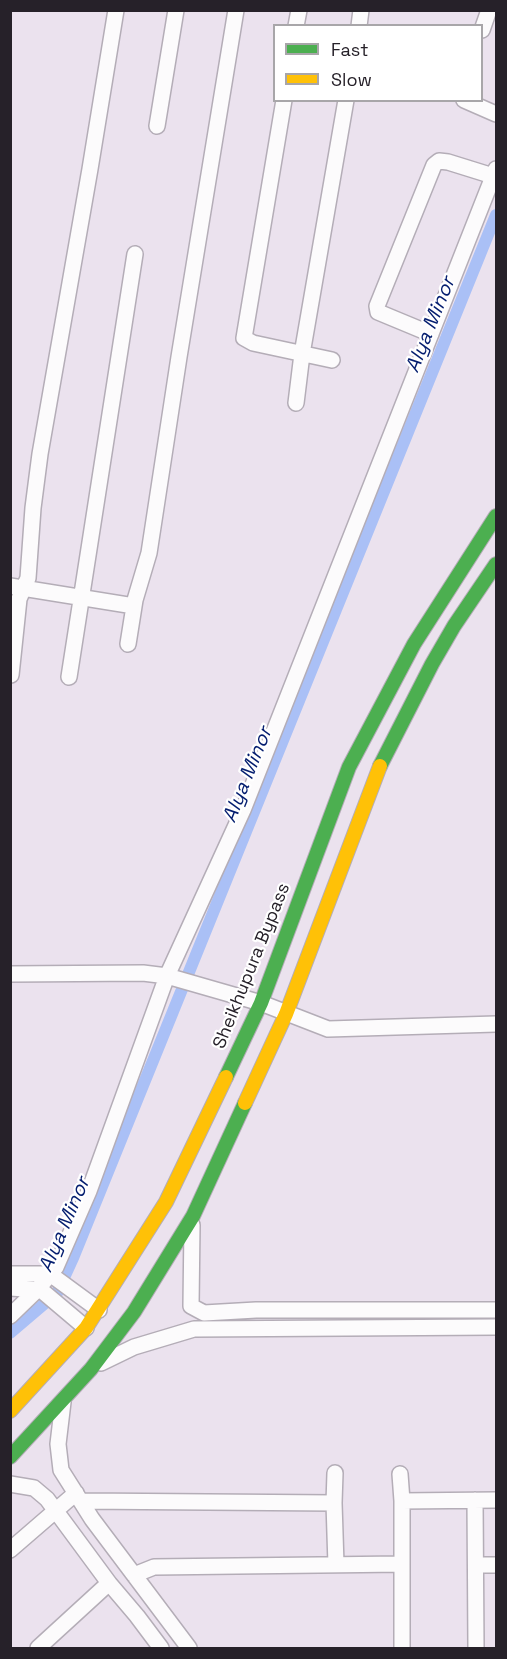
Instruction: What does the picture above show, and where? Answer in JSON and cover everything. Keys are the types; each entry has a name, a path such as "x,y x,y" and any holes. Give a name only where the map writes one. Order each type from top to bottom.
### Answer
{"highway":[{"name":"Sheikhupura Bypass","path":"10,1411 86,1328 166,1202 261,1003 349,767 414,644 496,516"},
{"path":"10,1457 91,1369 134,1312 193,1216 286,1014 375,776 432,664 454,626 496,564"}],"street":[{"path":"11,675 19,599 17,587 28,570 40,454 116,10"},
{"path":"157,126 176,10"},
{"path":"128,644 134,606 149,553 236,10"},
{"path":"483,27 489,10"},
{"path":"284,102 244,338 253,343 332,360"},
{"path":"296,402 302,354 346,102"},
{"path":"469,102 496,114"},
{"path":"10,1316 46,1294 58,1279 56,1267 89,1191 167,976 243,810 495,172 448,162 439,161 434,165 377,306 378,312 431,334"},
{"path":"69,677 135,254"},
{"path":"17,587 134,606"},
{"path":"10,974 143,973 167,976 261,1003 328,1029 496,1024"},
{"path":"193,1216 191,1306 204,1313 256,1310 496,1310"},
{"path":"10,1274 58,1279 99,1310"},
{"path":"10,1288 46,1294 86,1328"},
{"path":"91,1369 134,1347 194,1329 496,1328"},
{"path":"63,1399 58,1444 61,1470 134,1575 189,1648"},
{"path":"335,1473 336,1565"},
{"path":"400,1474 402,1648"},
{"path":"10,1484 34,1488 47,1498 109,1583 161,1648"},
{"path":"10,1550 56,1511 78,1497 334,1503"},
{"path":"476,1500 476,1648"},
{"path":"402,1501 496,1500"},
{"path":"134,1575 154,1567 402,1564"},
{"path":"476,1565 496,1565"},
{"path":"38,1648 109,1583"}],"waterway":[{"name":"Alya Minor","path":"10,1333 57,1293 73,1258 496,215"}],"traffic: fast":[{"path":"226,1077 261,1003 349,767 414,644 496,516"},
{"path":"380,766 432,664 454,626 496,564"},
{"path":"10,1457 91,1369 134,1312 193,1216 245,1103"}],"traffic: slow":[{"path":"245,1103 286,1014 380,766"},
{"path":"10,1411 86,1328 166,1202 226,1077"}]}
